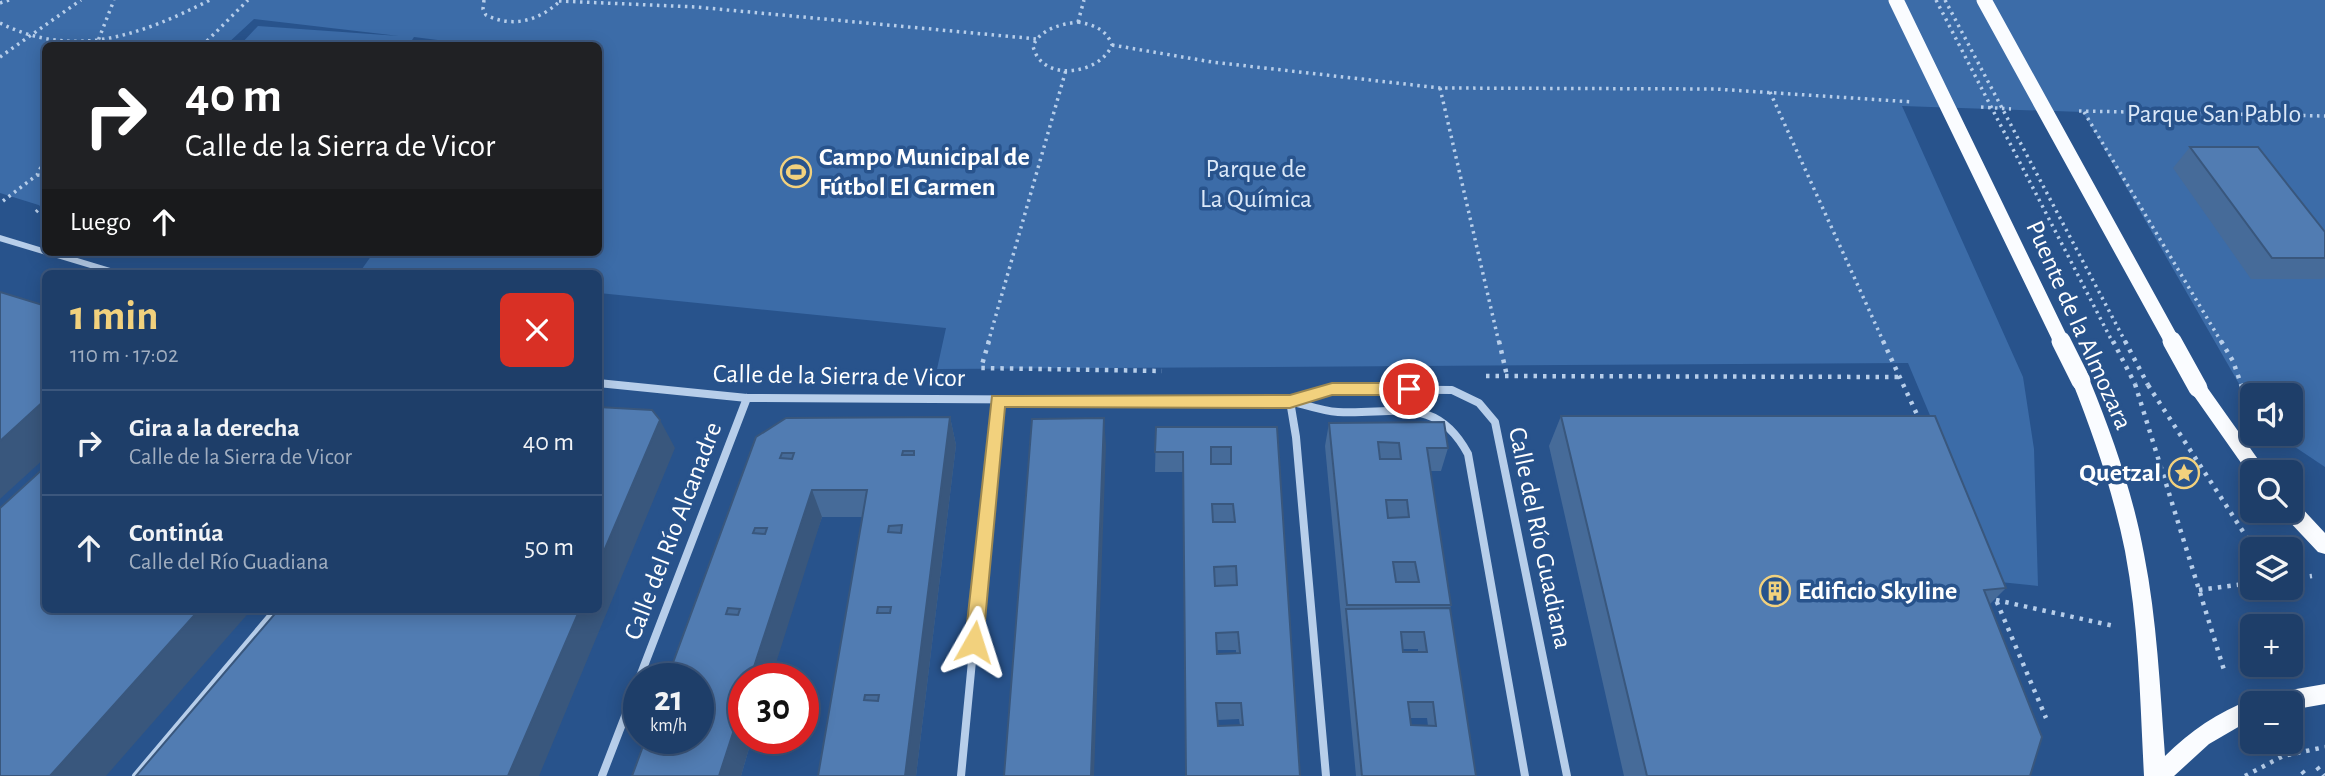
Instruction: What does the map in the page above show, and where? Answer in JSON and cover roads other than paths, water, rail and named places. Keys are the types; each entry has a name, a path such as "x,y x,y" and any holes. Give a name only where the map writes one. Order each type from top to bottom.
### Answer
{"main road":[{"name":"Puente de la Almozara","path":"1896,0 2081,381 2098,422 2129,523 2139,585 2157,776"},
{"path":"1984,0 2199,388 2250,460"},
{"path":"2303,523 2325,547"},
{"path":"2303,698 2325,694"},
{"path":"2157,776 2183,750 2218,726 2240,715"}],"street":[{"path":"0,246 4,239 42,251"},
{"path":"60,256 107,270"},
{"name":"Calle de la Sierra de Vicor","path":"602,383 747,398 1290,401"},
{"name":"Calle del Río Guadiana","path":"1290,401 1332,389 1434,389 1466,395 1489,412 1499,434 1567,776"},
{"name":"Calle del Río Alcanadre","path":"646,663 747,398"},
{"path":"961,776 997,400"},
{"path":"1290,401 1296,437 1326,776"},
{"name":"Calle del Río Guadiana","path":"1290,401 1335,412 1433,414 1444,419 1462,438 1468,454 1525,776"},
{"path":"136,776 274,613"},
{"name":"Calle del Río Alcanadre","path":"602,776 623,722"}],"place":[{"name":"Campo Municipal de Fútbol El Carmen","path":"796,172"},
{"name":"Quetzal","path":"2184,473"},
{"name":"Edificio Skyline","path":"1775,591"}],"park label":[{"name":"Parque San Pablo","path":"2214,114"},
{"name":"Parque de La Química","path":"1256,184"}]}
